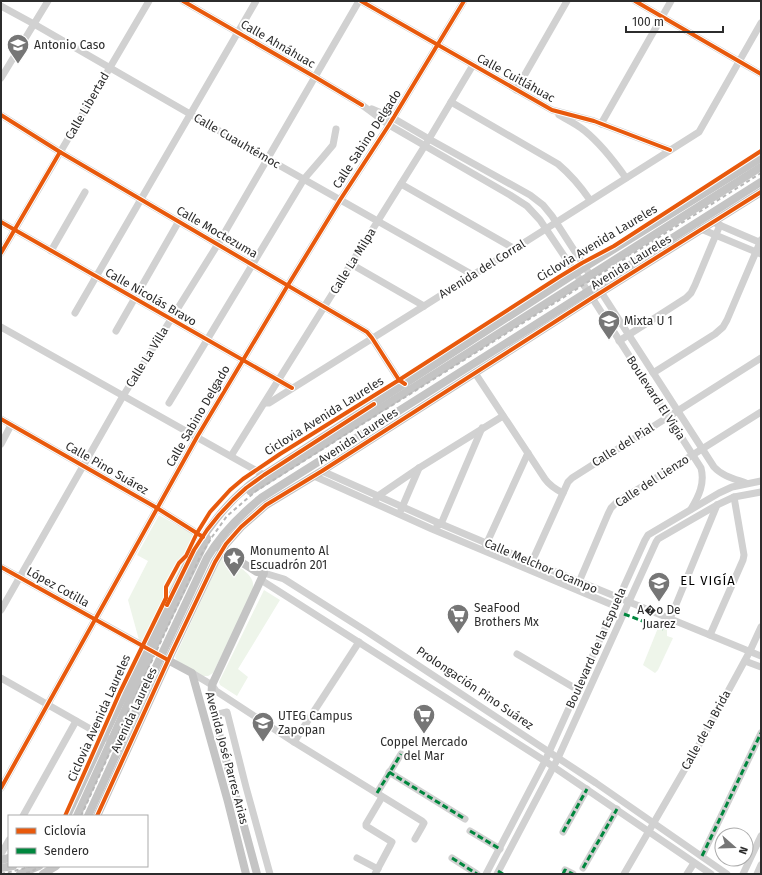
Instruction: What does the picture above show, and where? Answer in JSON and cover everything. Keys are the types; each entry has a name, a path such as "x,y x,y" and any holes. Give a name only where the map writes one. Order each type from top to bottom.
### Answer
{"main road":[{"name":"Avenida Laureles","path":"67,815 104,736 149,650 204,538 219,514 233,500 264,475 585,267 761,158"},
{"name":"Avenida Laureles","path":"204,538 247,493 761,167"},
{"name":"Avenida Laureles","path":"89,815 168,660 215,562 231,537 241,527 266,505 475,373 761,182"},
{"name":"Avenida Laureles","path":"599,289 701,229 716,224 761,192"},
{"name":"Avenida Laureles","path":"97,815 161,656 208,558 226,530 261,498 590,295"},
{"name":"Prolongación Pino Suárez","path":"204,538 263,577"},
{"name":"Avenida José Parres Arias","path":"257,874 211,701 212,685 263,577"},
{"name":"Avenida Laureles","path":"77,815 112,741 149,650"},
{"name":"López Cotilla","path":"149,650 168,660"},
{"path":"168,660 192,673"},
{"name":"Avenida José Parres Arias","path":"192,673 228,802 246,874"},
{"path":"20,874 37,867"},
{"path":"43,874 54,867"}],"street":[{"path":"1,78 48,1"},
{"name":"Calle Libertad","path":"1,253 149,1"},
{"name":"Calle Ahnáhuac","path":"183,1 362,105 389,125 527,206 540,220 590,295"},
{"path":"75,313 256,1"},
{"name":"Calle Cuitláhuac","path":"360,1 552,110 601,124 670,150"},
{"name":"Calle La Villa","path":"1,610 123,396 218,244 360,1"},
{"name":"Calle Sabino Delgado","path":"1,788 157,508 242,360 340,200 394,118 464,1"},
{"path":"516,90 566,1"},
{"path":"635,1 761,74"},
{"path":"601,124 671,1"},
{"name":"Calle Cuauhtémoc","path":"1,6 377,222 473,275"},
{"path":"739,61 761,23"},
{"name":"Avenida del Corral","path":"265,403 269,403 699,132 739,61"},
{"name":"Calle La Milpa","path":"232,456 429,139 473,65"},
{"path":"451,102 558,164 580,186 590,200"},
{"name":"Calle Ahnáhuac","path":"362,105 394,118 530,195 543,205 556,222 599,289"},
{"path":"552,110 584,130 596,140 626,178"},
{"name":"Calle Moctezuma","path":"1,115 60,152 367,332 400,380 405,384"},
{"path":"169,403 304,179 333,145 336,129"},
{"path":"401,184 514,249"},
{"path":"51,251 85,192"},
{"path":"116,331 179,221"},
{"name":"Calle Nicolás Bravo","path":"1,222 292,388"},
{"path":"619,341 686,298 691,293 716,236 716,224 761,241 758,253 728,320 723,327 715,334 653,373"},
{"path":"701,229 758,253"},
{"path":"351,264 424,306"},
{"name":"Boulevard El Vigia","path":"599,289 714,467 729,477 746,483"},
{"name":"Boulevard El Vigia","path":"590,295 701,468 701,490 691,509"},
{"path":"1,327 264,475"},
{"name":"Calle del Pial","path":"529,570 568,482 572,478 761,358"},
{"path":"475,373 550,485 563,493"},
{"name":"Calle del Lienzo","path":"579,582 608,514 616,503 761,412"},
{"path":"374,503 378,496 419,468 503,416"},
{"name":"Calle Pino Suárez","path":"1,419 157,508 204,538"},
{"path":"1,444 11,425"},
{"path":"432,529 441,524 482,428"},
{"path":"483,550 528,453"},
{"path":"399,514 419,468"},
{"name":"Calle Melchor Ocampo","path":"322,471 441,524 619,599 761,656"},
{"name":"Calle Melchor Ocampo","path":"314,476 432,529 615,606"},
{"name":"Boulevard de la Espuela","path":"486,874 545,761 648,535 719,493 746,483 761,481"},
{"name":"Boulevard de la Espuela","path":"499,873 554,767 658,539 717,505 734,497 761,492"},
{"path":"710,635 743,560 744,550 734,497"},
{"path":"670,619 717,505"},
{"path":"676,518 681,526"},
{"name":"López Cotilla","path":"1,567 149,650"},
{"name":"Prolongación Pino Suárez","path":"263,577 359,642 545,761 711,874"},
{"name":"Prolongación Pino Suárez","path":"263,577 284,579 441,680 596,783 727,874"},
{"name":"Calle de la Brida","path":"624,874 745,661 761,628"},
{"path":"294,742 359,642"},
{"path":"517,654 578,690"},
{"path":"745,661 761,667"},
{"path":"192,673 212,685 216,691 294,742 424,823 415,839"},
{"path":"1,678 124,747"},
{"name":"Avenida José Parres Arias","path":"214,715 227,712 270,874"},
{"path":"24,815 76,720"},
{"path":"702,856 761,733"},
{"path":"357,858 376,872 392,842 368,827 366,824 389,772 401,754"},
{"path":"389,772 465,820"},
{"path":"234,790 246,787"},
{"path":"563,832 587,789"},
{"path":"583,868 617,809"},
{"path":"241,816 254,813"},
{"path":"470,830 500,849"},
{"path":"743,874 761,836"},
{"path":"1,854 8,842"},
{"path":"452,858 477,874"},
{"path":"687,874 694,862"},
{"path":"757,874 761,865"},
{"path":"564,870 573,874"}],"shaded area":[{"path":"159,515 198,537 146,644 139,640 128,600 148,561 137,555"},
{"path":"222,556 247,573 253,582 253,589 213,673 208,676 203,676 177,661 175,657"},
{"path":"264,590 280,600 238,669 248,677 237,696 220,685 219,682"},
{"path":"662,618 667,625 667,636 673,638 658,670 655,673 643,665"}],"railway":[{"path":"81,815 200,557 227,516 256,491 761,173"},
{"path":"1,874 28,867"},
{"path":"26,873 31,872 38,867"}],"marked path":[{"path":"624,614 666,630"},
{"path":"702,856 761,733"},
{"path":"377,793 401,754"},
{"path":"389,772 465,819"},
{"path":"563,832 587,789"},
{"path":"583,868 617,809"},
{"path":"470,831 500,849"},
{"path":"452,858 477,874"},
{"path":"563,874 565,870 573,874"},
{"path":"498,871 503,874"}],"cycle path":[{"path":"183,1 362,105"},
{"path":"361,1 552,110 594,121 670,150"},
{"path":"1,788 197,437 340,200 389,125 464,1"},
{"path":"635,1 761,74"},
{"path":"1,115 60,152 367,332 399,380 405,384"},
{"name":"Ciclovia Avenida Laureles","path":"65,815 120,692 166,598 166,587 179,563 186,556 197,533 210,512 230,490 243,479 280,454 399,380 559,277 614,246 761,151"},
{"path":"1,253 60,152"},
{"path":"97,815 215,562 226,544 241,527 266,505 761,192"},
{"path":"1,222 292,388"},
{"path":"167,605 194,550 207,530 233,500 264,475 374,404"},
{"path":"1,419 157,508 203,537"},
{"path":"1,567 168,660"}],"place":[{"name":"Antonio Caso","path":"18,64"},
{"name":"Mixta U 1","path":"609,340"},
{"name":"Monumento Al Escuadrón 201","path":"234,578"},
{"name":"A�o De Juarez","path":"659,602"},
{"name":"SeaFood Brothers Mx","path":"458,634"},
{"name":"Coppel Mercado del Mar","path":"424,734"},
{"name":"UTEG Campus Zapopan","path":"263,742"}],"district":[{"name":"EL VIGÍA","path":"708,580"}]}
